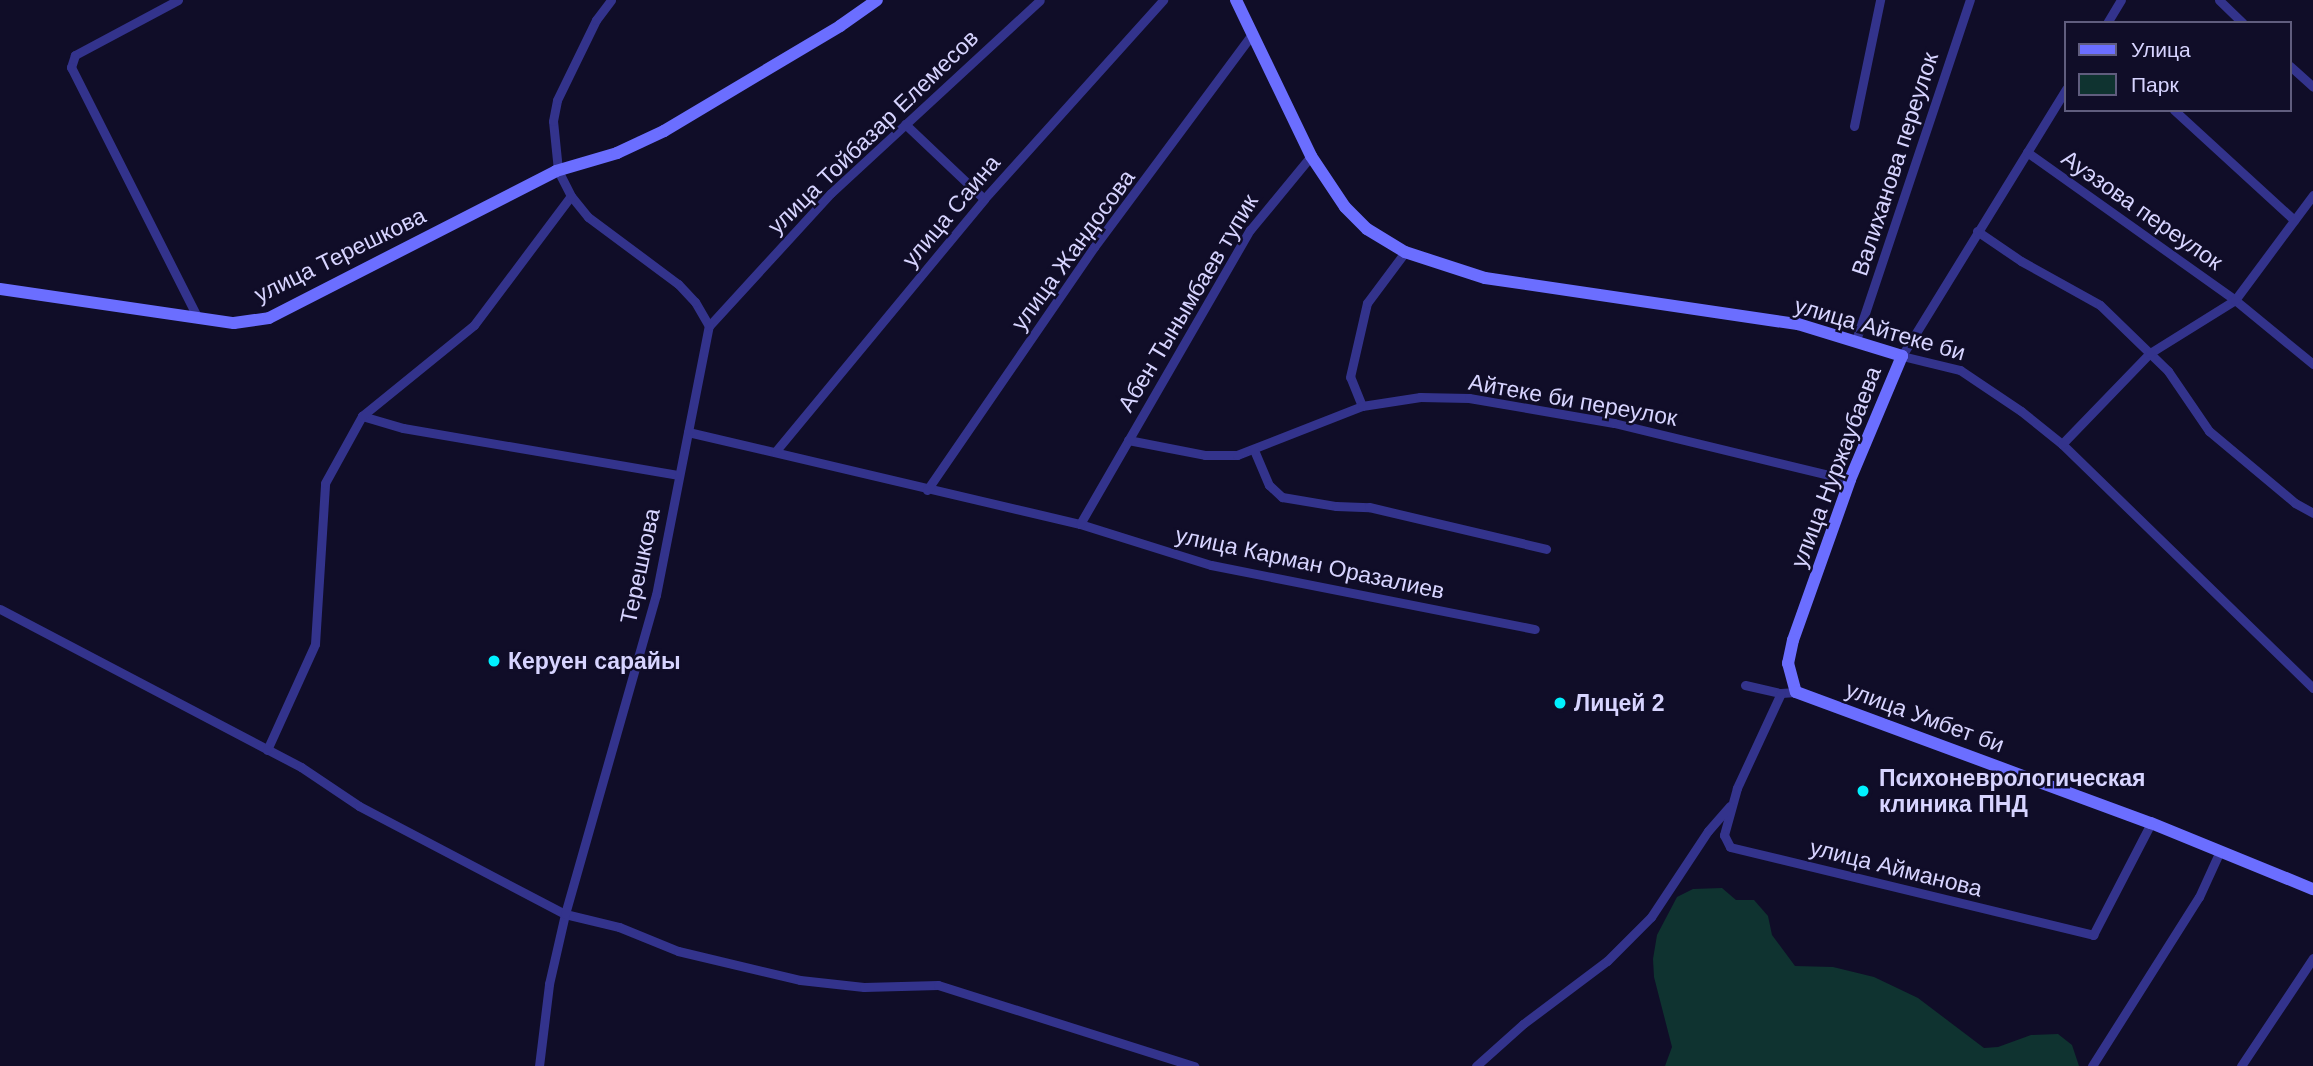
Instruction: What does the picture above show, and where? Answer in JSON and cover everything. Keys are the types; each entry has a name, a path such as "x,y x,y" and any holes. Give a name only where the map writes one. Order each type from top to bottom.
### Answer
{"street":[{"path":"178,0 75,55 71,67 170,269 197,316"},
{"path":"611,0 596,20 557,100 553,121 558,170 571,196 588,217 678,284 695,302 709,326"},
{"name":"улица Терешкова","path":"0,289 234,323 269,318 558,170 617,153 664,131 839,26 877,0"},
{"name":"улица Тойбазар Елемесов","path":"709,326 831,193 1040,0"},
{"name":"улица Саина","path":"775,452 985,199 1163,0"},
{"name":"улица Айтеке би","path":"1236,0 1311,156 1345,207 1367,229 1405,252 1485,278 1798,324 1902,356 1960,370 2021,411 2062,444 2313,688"},
{"path":"1854,126 1880,0"},
{"name":"Валиханова переулок","path":"1856,340 1970,0"},
{"path":"2108,21 2121,0"},
{"path":"2219,0 2241,21"},
{"name":"улица Жандосова","path":"927,490 1094,247 1252,34"},
{"path":"2292,68 2313,87"},
{"name":"улица Нуржаубаева","path":"1796,692 1788,663 1793,640 1850,480 1902,356 2064,92"},
{"path":"2176,112 2294,220"},
{"path":"905,124 985,199"},
{"name":"Ауэзова переулок","path":"2027,152 2235,300 2313,364"},
{"name":"Абен Тынымбаев тупик","path":"1080,524 1250,230 1311,156"},
{"path":"2062,444 2150,353 2235,300 2313,195"},
{"path":"267,750 316,644 326,483 362,416 474,325 571,196"},
{"path":"1977,231 2021,261 2100,305 2168,370 2210,431 2295,503 2313,513"},
{"path":"1362,406 1350,377 1367,303 1405,252"},
{"name":"Терешкова","path":"539,1066 549,984 565,914 656,594 709,326"},
{"name":"Айтеке би переулок","path":"1128,440 1219,457 1254,450 1362,406 1420,397 1517,404 1614,423 1850,480"},
{"path":"362,416 403,428 679,475"},
{"name":"улица Карман Оразалиев","path":"688,432 1080,524 1211,565 1535,629"},
{"path":"1254,450 1269,485 1282,496 1336,506 1369,507 1546,549"},
{"path":"0,608 300,767 359,806 565,914 620,927 678,951 800,980 864,987 938,985 1194,1066"},
{"path":"1745,685 1781,693 1796,692"},
{"name":"улица Умбет би","path":"1796,692 2151,823 2313,890"},
{"name":"улица Айманова","path":"1781,693 1733,802 1724,835 1730,847 2094,935 2151,823"},
{"path":"1476,1066 1515,1031 1607,961 1651,917 1708,831 1733,802"},
{"path":"2092,1066 2199,897 2220,851"},
{"path":"2241,1066 2313,958"}],"green space":[{"path":"1722,888 1736,900 1754,900 1768,916 1772,935 1795,966 1833,967 1874,977 1918,998 1984,1048 1998,1047 2031,1035 2058,1034 2072,1045 2079,1066 1665,1066 1672,1047 1654,977 1653,959 1657,935 1677,897 1693,889"}],"place":[{"name":"Керуен сарайы","path":"494,661"},
{"name":"Лицей 2","path":"1560,703"},
{"name":"Психоневрологическая клиника ПНД","path":"1863,791"}]}
